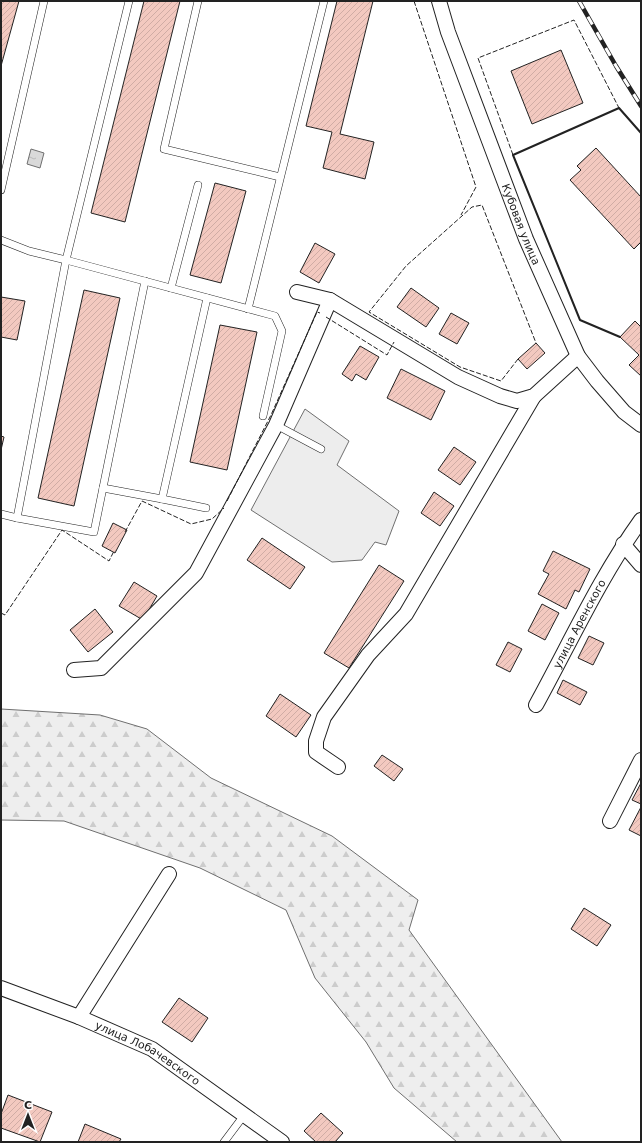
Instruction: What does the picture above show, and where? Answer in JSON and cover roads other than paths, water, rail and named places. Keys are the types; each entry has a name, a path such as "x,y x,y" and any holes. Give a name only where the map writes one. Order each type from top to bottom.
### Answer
{"street":[{"name":"Кубовая улица","path":"439,1 451,39 526,239 578,356 624,412 641,425"},
{"path":"297,292 330,300 458,377 500,396 517,401 534,396"},
{"path":"74,670 101,668 196,573 276,425 330,300"},
{"path":"338,767 316,752 316,741 324,717 368,656 406,614 534,396 578,356"},
{"name":"улица Аренского","path":"536,705 623,544 641,520"},
{"path":"623,544 641,566"},
{"path":"610,821 641,760"},
{"path":"79,1017 169,874"},
{"name":"улица Лобачевского","path":"1,988 79,1017 152,1049 245,1114 282,1142"}],"lane":[{"path":"1,190 44,1"},
{"path":"17,518 66,260 129,1"},
{"path":"198,1 164,149 280,177"},
{"path":"248,309 324,1"},
{"path":"171,288 198,185"},
{"path":"1,240 29,251 275,316 282,331 263,416"},
{"path":"1,514 94,532 145,281"},
{"path":"162,499 207,298"},
{"path":"276,425 321,449"},
{"path":"103,488 206,508"},
{"path":"224,1142 245,1114"}],"water":[{"path":"31,149 44,153 40,168 27,164"}],"railway":[{"path":"579,1 641,106"}]}
